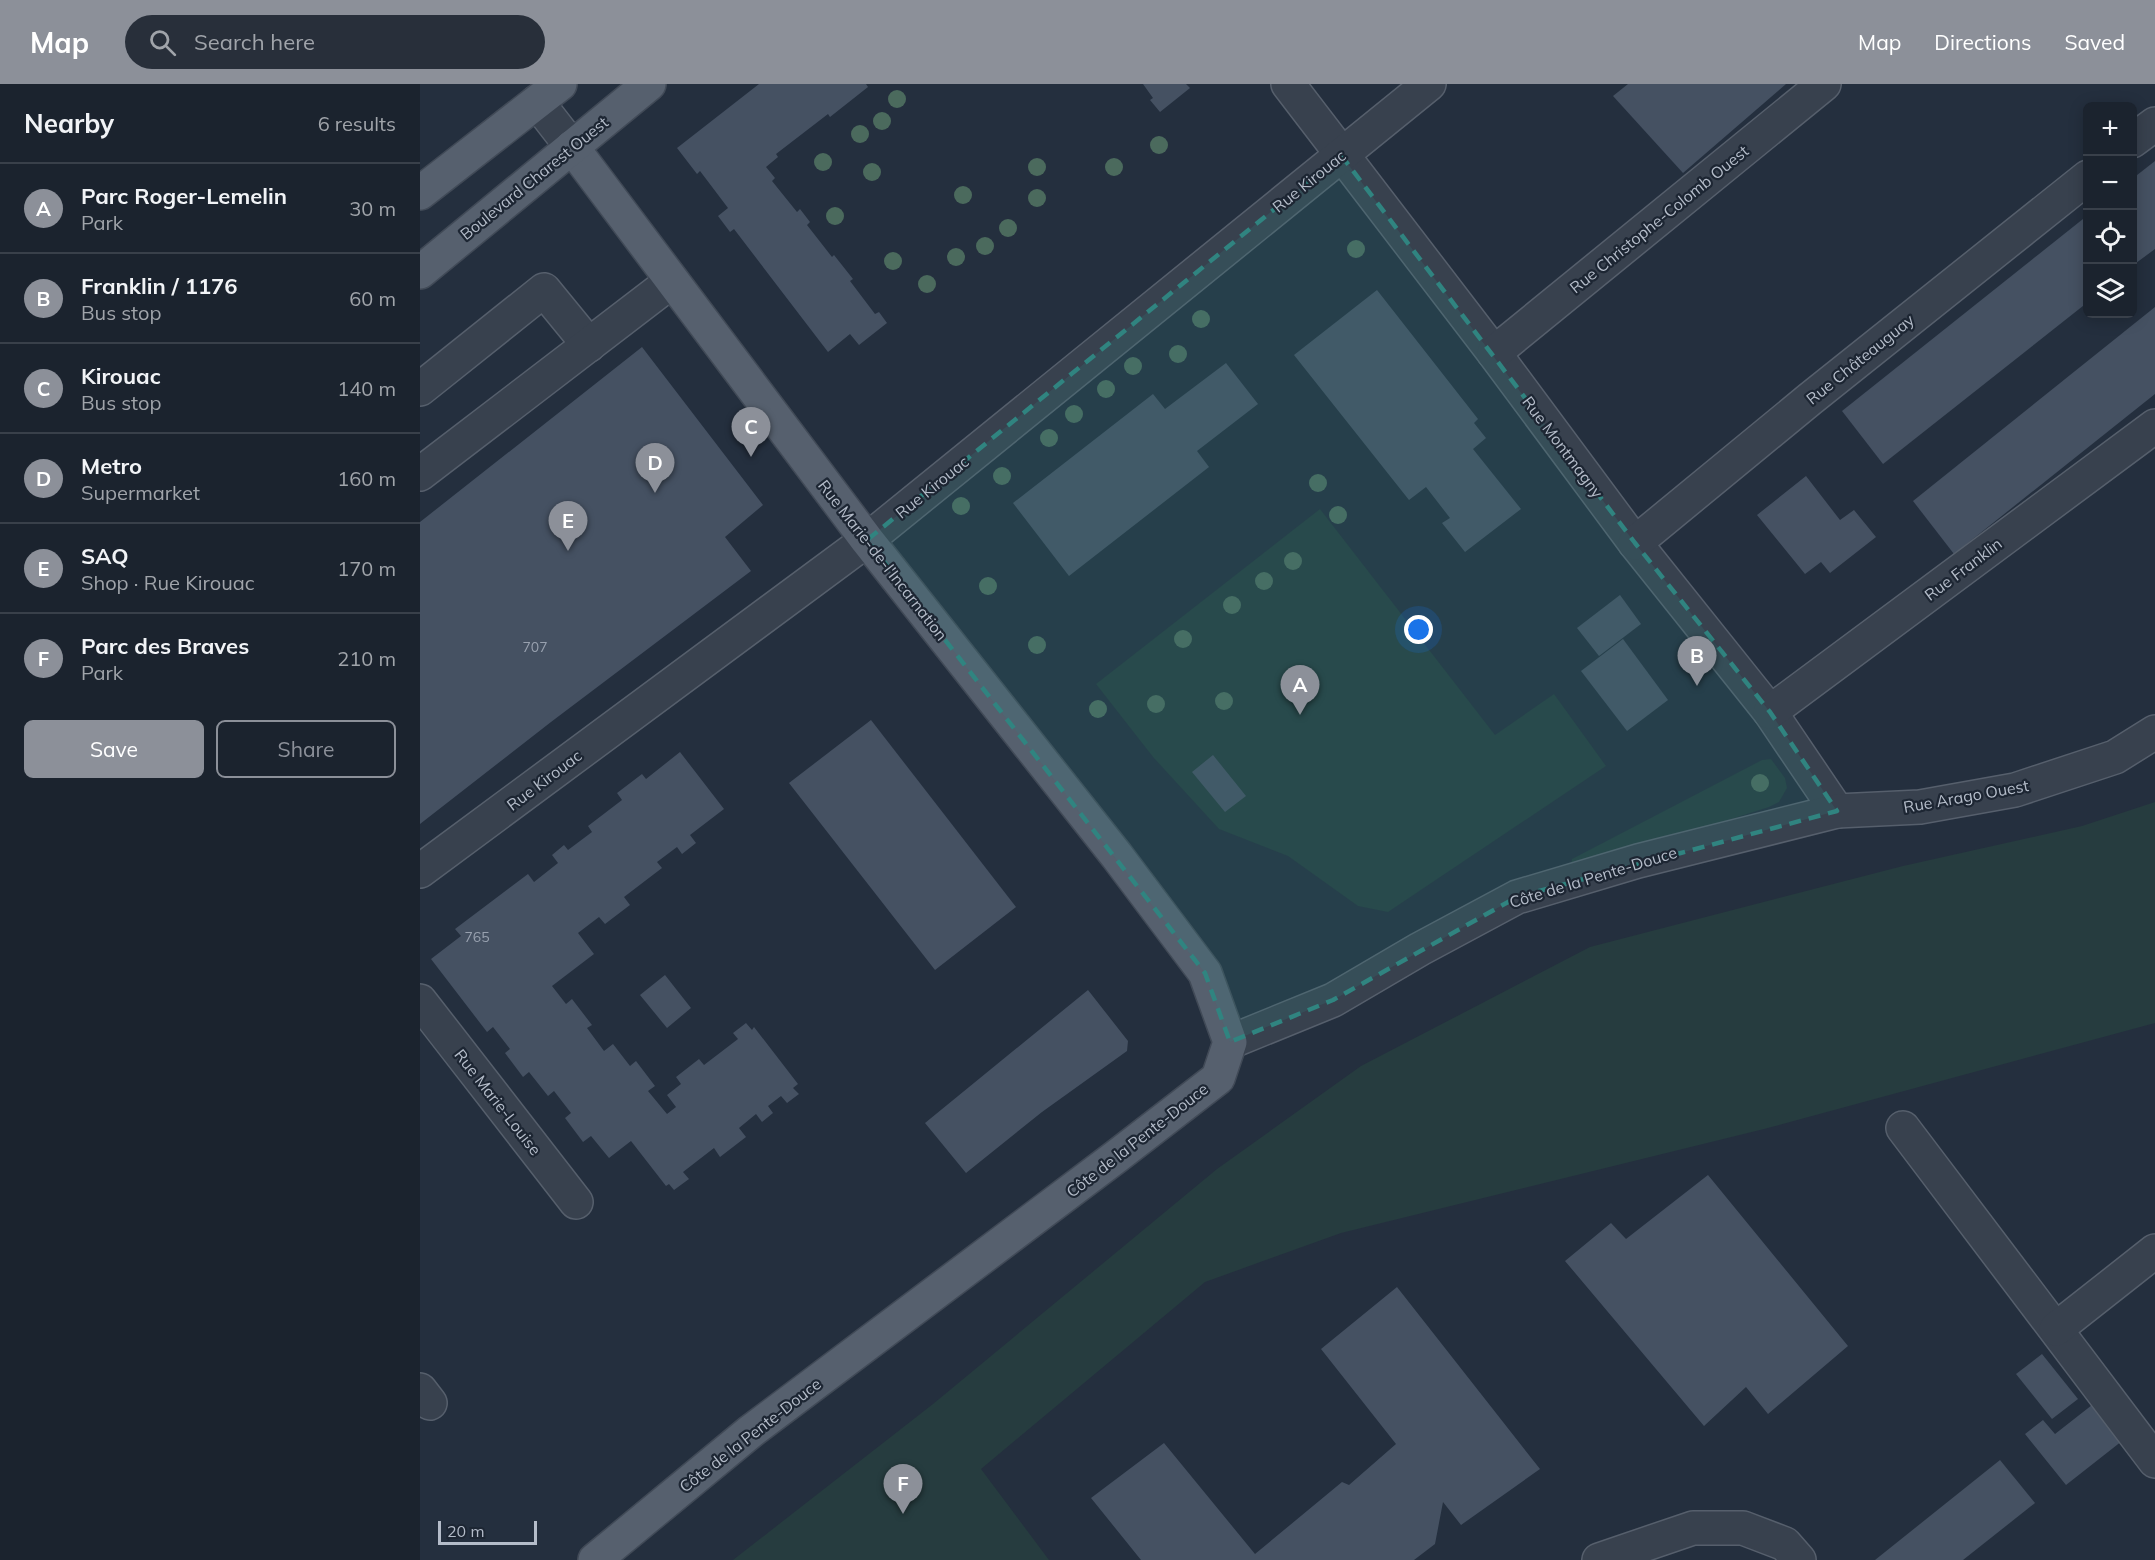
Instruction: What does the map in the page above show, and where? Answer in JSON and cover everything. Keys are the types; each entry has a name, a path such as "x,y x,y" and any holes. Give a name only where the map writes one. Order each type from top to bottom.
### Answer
{"main road":[{"name":"Boulevard Charest Ouest","path":"420,272 649,84"},
{"path":"420,193 540,90"},
{"name":"Rue Marie-de-l'Incarnation","path":"572,147 867,540 1117,856 1205,973 1230,1042"},
{"name":"Côte de la Pente-Douce","path":"595,1560 750,1432 1108,1164 1218,1078 1230,1042"}],"street":[{"name":"Rue Montmagny","path":"1288,84 1494,353 1635,543 1770,712 1837,812"},
{"name":"Rue Kirouac","path":"420,871 867,540 1429,84"},
{"name":"Rue Christophe-Colomb Ouest","path":"1494,353 1824,84"},
{"name":"Rue Marie-de-l'Incarnation","path":"540,90 572,147"},
{"path":"2137,138 2155,123"},
{"name":"Rue Châteauguay","path":"1635,543 1810,399 2083,181"},
{"path":"420,474 672,281"},
{"path":"420,389 544,290 589,345"},
{"name":"Rue Franklin","path":"1770,712 2155,426"},
{"name":"Rue Arago Ouest","path":"1837,812 1920,807 2015,790 2115,757 2155,732"},
{"name":"Côte de la Pente-Douce","path":"1230,1042 1333,1000 1420,949 1517,897 1638,861 1837,812"},
{"name":"Rue Marie-Louise","path":"420,1001 576,1202"},
{"path":"1904,1128 2155,1461"},
{"path":"2056,1329 2155,1252"},
{"path":"1599,1560 1692,1528 1743,1528 1785,1544 1799,1560"}],"highlighted area":[{"path":"1341,155 1635,543 1770,712 1837,811 1517,897 1333,1000 1230,1042 1205,973 867,540"}],"green space":[{"path":"1320,509 1495,735 1554,694 1606,766 1388,912 1358,906 1288,856 1219,829 1153,757 1096,684"},
{"path":"1771,759 1785,778 1787,788 1779,802 1575,869 1570,867 1572,859 1762,760"},
{"path":"2155,802 2155,1023 1764,1129 1341,1233 1205,1282 981,1469 1049,1560 733,1560 933,1404 1217,1169 1361,1066 1590,947 1903,866 2082,826"}],"building":[{"path":"759,84 866,84 868,87 830,117 828,114 776,154 778,157 766,167 775,178 772,181 797,212 800,209 810,222 807,225 853,279 850,281 875,314 879,312 887,323 859,345 850,334 828,352 734,229 730,232 718,216 728,208 700,171 697,174 677,148"},
{"path":"1143,84 1186,84 1190,88 1160,112 1150,100 1153,98"},
{"path":"1628,84 1786,84 1683,173 1613,96"},
{"path":"2155,161 2155,249 2137,262 2137,210 2137,175"},
{"path":"2083,219 2083,306 1883,464 1842,411"},
{"path":"1377,290 1478,419 1474,423 1486,438 1473,449 1521,509 1465,552 1442,523 1450,518 1426,487 1409,500 1294,355"},
{"path":"2155,307 2155,394 1954,554 1913,501"},
{"path":"642,347 763,505 725,537 751,571 420,824 420,522"},
{"path":"1226,363 1258,404 1197,451 1209,467 1069,576 1013,503 1153,394 1165,409"},
{"path":"1806,476 1840,520 1854,510 1876,537 1830,573 1821,562 1805,574 1757,515"},
{"path":"1620,595 1641,624 1599,656 1577,628"},
{"path":"1623,639 1668,700 1627,731 1581,671"},
{"path":"871,720 1016,907 935,970 789,783"},
{"path":"680,752 724,809 690,835 696,843 682,854 677,847 657,862 662,868 624,897 630,905 605,924 599,917 578,933 594,954 552,986 566,1004 572,999 592,1025 587,1028 604,1051 613,1044 630,1066 636,1061 655,1086 648,1091 667,1114 676,1107 667,1095 681,1084 676,1077 699,1059 704,1065 738,1039 733,1033 746,1023 752,1030 754,1027 798,1084 793,1088 799,1094 787,1103 781,1096 768,1106 773,1113 762,1122 756,1114 739,1128 746,1137 720,1157 714,1148 683,1172 689,1179 674,1190 669,1184 666,1186 631,1141 609,1158 591,1136 583,1142 565,1118 571,1113 554,1091 548,1096 529,1072 523,1077 505,1053 510,1049 493,1027 487,1032 431,959 461,936 455,929 528,874 534,882 558,863 552,855 564,845 568,850 592,832 588,826 622,800 617,793 642,774 646,779"},
{"path":"1213,755 1246,796 1225,812 1192,772"},
{"path":"665,975 691,1008 667,1028 640,995"},
{"path":"1088,990 1128,1041 1127,1051 1042,1112 966,1173 925,1123"},
{"path":"1708,1175 1848,1346 1768,1414 1746,1387 1704,1426 1565,1261 1611,1223 1626,1239"},
{"path":"1397,1287 1540,1469 1461,1525 1443,1502 1435,1544 1414,1560 1141,1560 1091,1498 1164,1443 1255,1554 1342,1482 1349,1485 1396,1444 1321,1349"},
{"path":"2042,1354 2078,1399 2052,1419 2016,1374"},
{"path":"2092,1405 2122,1441 2066,1485 2025,1434 2043,1420 2055,1434"},
{"path":"2000,1460 2035,1503 1963,1560 1875,1560"}],"place":[{"name":"Kirouac","path":"751,457"},
{"name":"Metro","path":"655,493"},
{"name":"SAQ","path":"568,551"},
{"name":"Franklin / 1176","path":"1697,686"},
{"name":"Parc Roger-Lemelin","path":"1300,715"},
{"name":"Parc des Braves","path":"903,1514"}]}
